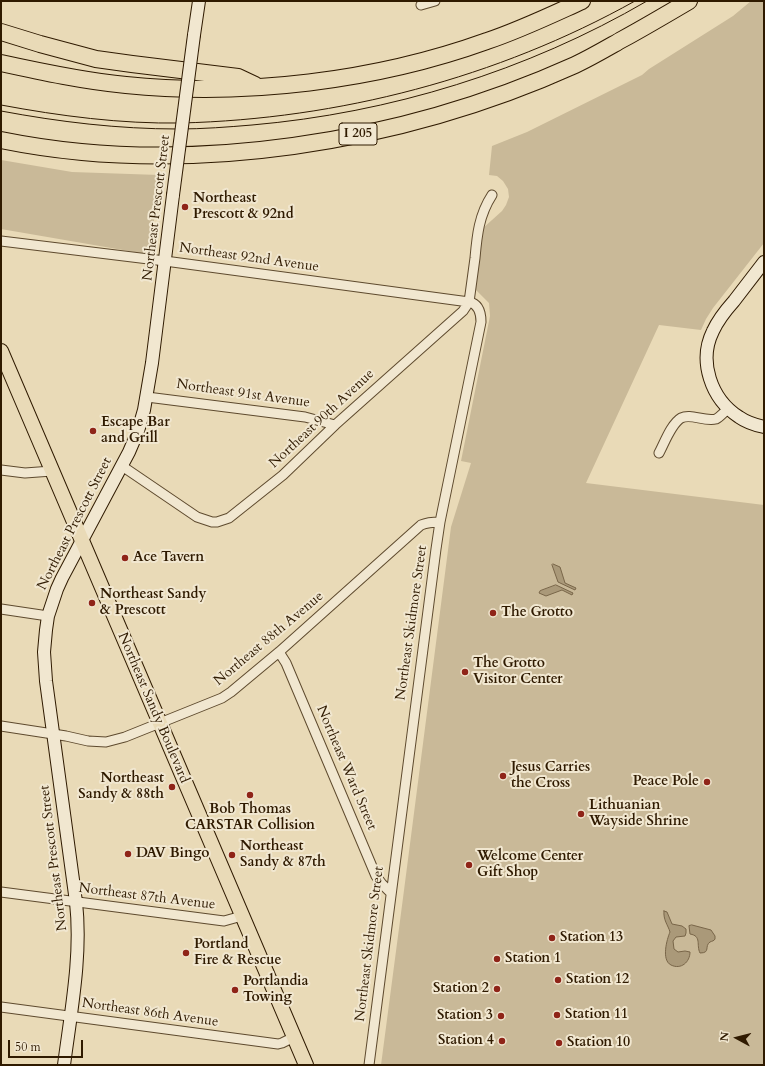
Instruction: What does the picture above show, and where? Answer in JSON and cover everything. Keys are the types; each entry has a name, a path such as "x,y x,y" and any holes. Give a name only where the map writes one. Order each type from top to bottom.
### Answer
{"highway":[{"path":"1,63 61,75 127,85 204,88 260,87 297,84 370,73 412,63 487,41 541,20 582,1"},
{"name":"I 205","path":"1,140 83,152 135,155 190,154 296,145 369,132 468,106 510,92 578,64 689,1"},
{"path":"1,32 52,48 96,58 238,77 260,87"}],"main road":[{"name":"Northeast Sandy Boulevard","path":"1,351 306,1065"}],"street":[{"name":"Northeast Prescott Street","path":"64,1065 78,941 78,926 45,666 45,641 48,616 62,578 122,466 138,431 147,397 199,1"},
{"path":"421,5 436,1"},
{"path":"470,302 478,231 484,212 492,195"},
{"name":"Northeast 92nd Avenue","path":"1,241 165,261 470,302"},
{"path":"764,262 712,331 708,345 707,363 710,381 714,390 728,409 738,417 764,428"},
{"name":"Northeast 90th Avenue","path":"122,466 197,517 212,522 229,518 283,475 335,425 463,311 470,302"},
{"name":"Northeast Skidmore Street","path":"369,1065 440,522 481,322 481,314 478,307 474,303 470,302"},
{"name":"Northeast 91st Avenue","path":"147,397 305,416 335,425"},
{"path":"659,453 677,421 688,416 715,419 728,409"},
{"path":"1,470 25,473 52,471"},
{"name":"Northeast 88th Avenue","path":"1,726 88,741 106,742 125,737 160,724 222,698 279,652 421,525 440,522"},
{"path":"1,609 48,616"},
{"name":"Northeast Ward Street","path":"279,652 286,663 376,876 391,893"},
{"name":"Northeast 87th Avenue","path":"1,892 224,921 242,916"},
{"name":"Northeast 86th Avenue","path":"1,1007 278,1044 294,1036"}],"shaded area":[{"path":"751,1 764,1 764,243 713,308 701,330 659,325 586,483 764,505 764,1065 381,1065 451,527 471,463 461,461 490,316 489,303 474,288 482,229 502,211 509,197 508,189 503,181 497,176 489,175 492,146 527,132 642,75 649,69 733,16"},
{"path":"1,160 72,172 159,175 151,247 146,250 146,254 1,229"},
{"path":"553,564 560,567 565,583 576,588 575,590 558,582 552,565"},
{"path":"556,585 573,593 572,595 562,590 546,596 539,593 540,591"},
{"path":"664,911 667,912 672,924 682,926 686,929 685,936 676,937 673,941 674,949 678,952 690,952 687,962 681,966 671,965 666,959 665,954 667,939 670,932 665,920"},
{"path":"692,925 711,930 715,936 715,940 707,945 706,951 703,953 700,953 696,937 690,934 689,926"}],"tram line":[{"path":"1,105 46,113 113,121 158,123 240,120 299,113 358,103 416,89 472,72 528,52 582,28 635,1"},
{"path":"1,111 89,124 156,129 252,125 304,119 406,99 456,85 506,68 601,26 647,1"}],"place":[{"name":"Northeast Prescott & 92nd","path":"185,207"},
{"name":"Escape Bar and Grill","path":"93,431"},
{"name":"Ace Tavern","path":"125,558"},
{"name":"Northeast Sandy & Prescott","path":"92,603"},
{"name":"The Grotto","path":"493,613"},
{"name":"The Grotto Visitor Center","path":"465,672"},
{"name":"Jesus Carries the Cross","path":"503,776"},
{"name":"Peace Pole","path":"707,782"},
{"name":"Northeast Sandy & 88th","path":"172,787"},
{"name":"Bob Thomas CARSTAR Collision","path":"250,795"},
{"name":"Lithuanian Wayside Shrine","path":"581,814"},
{"name":"DAV Bingo","path":"128,854"},
{"name":"Northeast Sandy & 87th","path":"232,855"},
{"name":"Welcome Center Gift Shop","path":"469,865"},
{"name":"Station 13","path":"552,938"},
{"name":"Portland Fire & Rescue","path":"186,953"},
{"name":"Station 1","path":"497,959"},
{"name":"Station 12","path":"558,980"},
{"name":"Station 2","path":"497,989"},
{"name":"Portlandia Towing","path":"235,990"},
{"name":"Station 11","path":"557,1015"},
{"name":"Station 3","path":"501,1016"},
{"name":"Station 4","path":"502,1041"},
{"name":"Station 10","path":"559,1043"}]}
